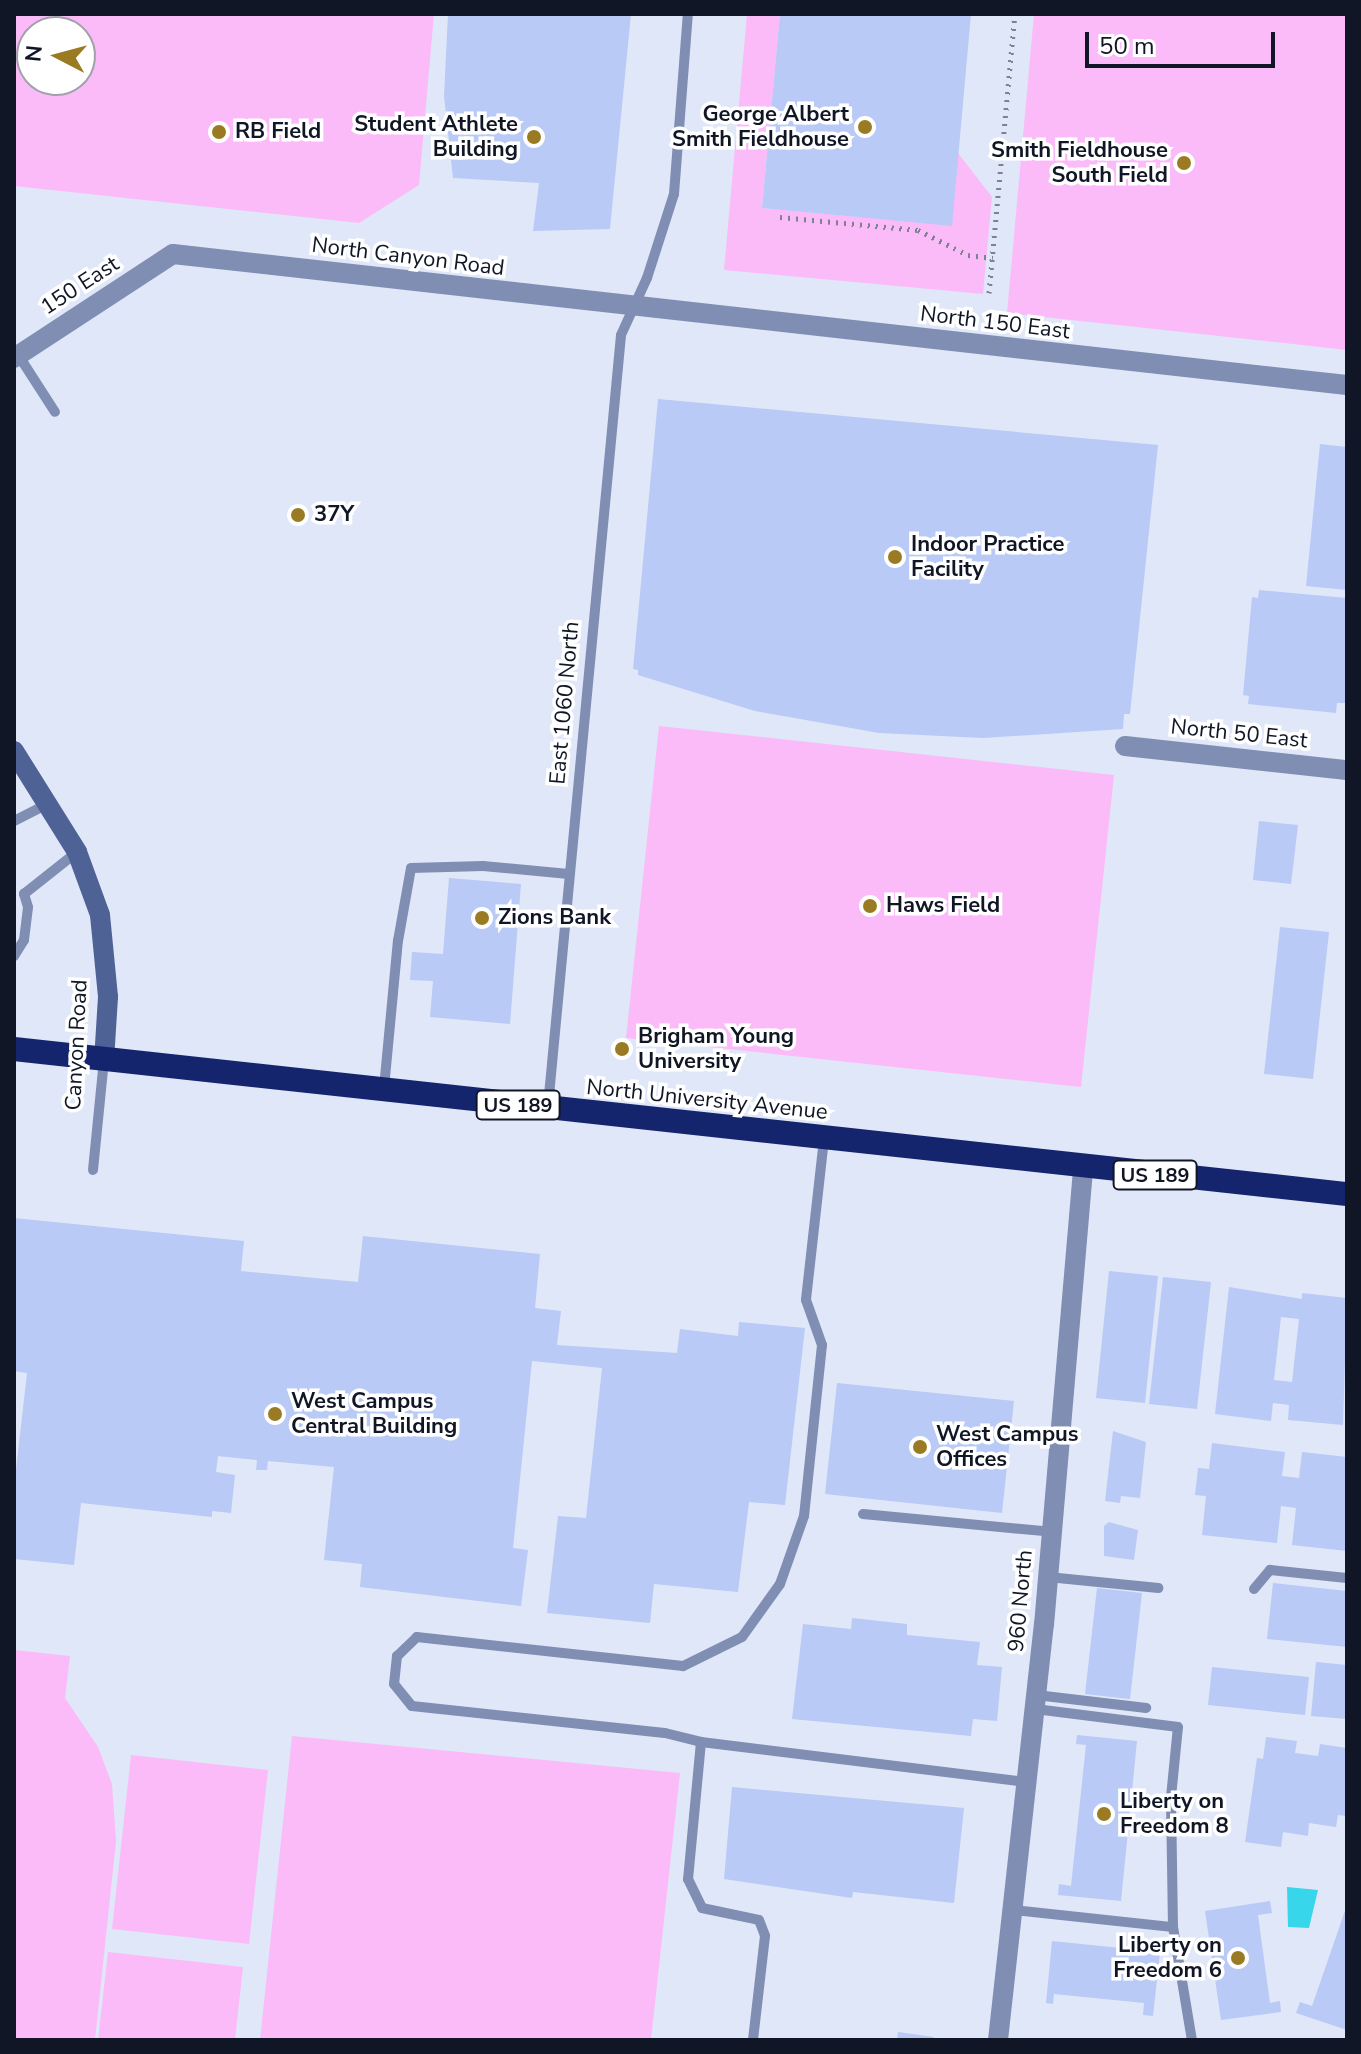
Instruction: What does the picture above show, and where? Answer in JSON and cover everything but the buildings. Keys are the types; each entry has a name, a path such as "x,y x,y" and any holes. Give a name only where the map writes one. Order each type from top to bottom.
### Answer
{"highway":[{"name":"North University Avenue","path":"14,1049 1347,1194"}],"main road":[{"name":"Canyon Road","path":"14,751 77,852 100,915 108,997 104,1060"}],"street":[{"name":"North Canyon Road","path":"173,254 637,306"},
{"name":"150 East","path":"15,354 173,254"},
{"name":"North 150 East","path":"637,306 1347,385"},
{"name":"North 50 East","path":"1125,746 1347,770"},
{"name":"960 North","path":"998,2040 1036,1702 1083,1166"}],"lane":[{"name":"East 1060 North","path":"547,1108 621,335 637,306 674,194 688,14"},
{"path":"15,354 55,412"},
{"path":"14,821 47,804"},
{"path":"14,956 24,940 28,907 24,894 77,852"},
{"path":"384,1090 399,928 411,868 483,866 569,874"},
{"name":"Canyon Road","path":"93,1170 104,1060"},
{"path":"824,1139 806,1300 822,1345 804,1516 780,1584 742,1637 683,1666 417,1637 397,1656 394,1684 412,1706 665,1733 701,1742 1027,1782"},
{"path":"863,1514 1052,1532"},
{"path":"1254,1589 1270,1570 1347,1578"},
{"path":"1048,1577 1158,1588"},
{"path":"1036,1702 1146,1708"},
{"path":"1036,1702 1178,1727 1171,1797 1173,1927 1192,2040"},
{"path":"701,1742 688,1879 702,1908 759,1920 765,1936 753,2040"},
{"path":"1013,1910 1173,1927"}],"path":[{"path":"989,293 1015,14"},
{"path":"780,217 918,230 968,255 993,258"}],"shaded area":[{"name":"RB Field","path":"14,14 434,14 419,185 359,223 14,186"},
{"path":"747,14 780,14 762,208 859,217 958,153 992,197 983,294 724,270"},
{"name":"Smith Fieldhouse South Field","path":"1034,14 1347,14 1347,350 1007,313"},
{"name":"Haws Field","path":"659,726 1114,775 1081,1087 626,1038"},
{"path":"14,1650 70,1656 65,1698 98,1747 112,1784 116,1841 95,2040 14,2040"},
{"path":"292,1736 680,1773 651,2040 260,2040"},
{"path":"131,1755 268,1770 249,1944 112,1929"},
{"path":"108,1952 243,1967 235,2040 98,2040"}],"water":[{"path":"1287,1887 1318,1890 1309,1928 1288,1927"}],"place":[{"name":"George Albert Smith Fieldhouse","path":"865,127"},
{"name":"RB Field","path":"219,132"},
{"name":"Student Athlete Building","path":"534,137"},
{"name":"Smith Fieldhouse South Field","path":"1184,163"},
{"name":"37Y","path":"298,515"},
{"name":"Indoor Practice Facility","path":"895,557"},
{"name":"Haws Field","path":"870,906"},
{"name":"Zions Bank","path":"482,918"},
{"name":"Brigham Young University","path":"622,1049"},
{"name":"West Campus Central Building","path":"275,1414"},
{"name":"West Campus Offices","path":"920,1447"},
{"name":"Liberty on Freedom 8","path":"1104,1814"},
{"name":"Liberty on Freedom 6","path":"1238,1958"}]}
